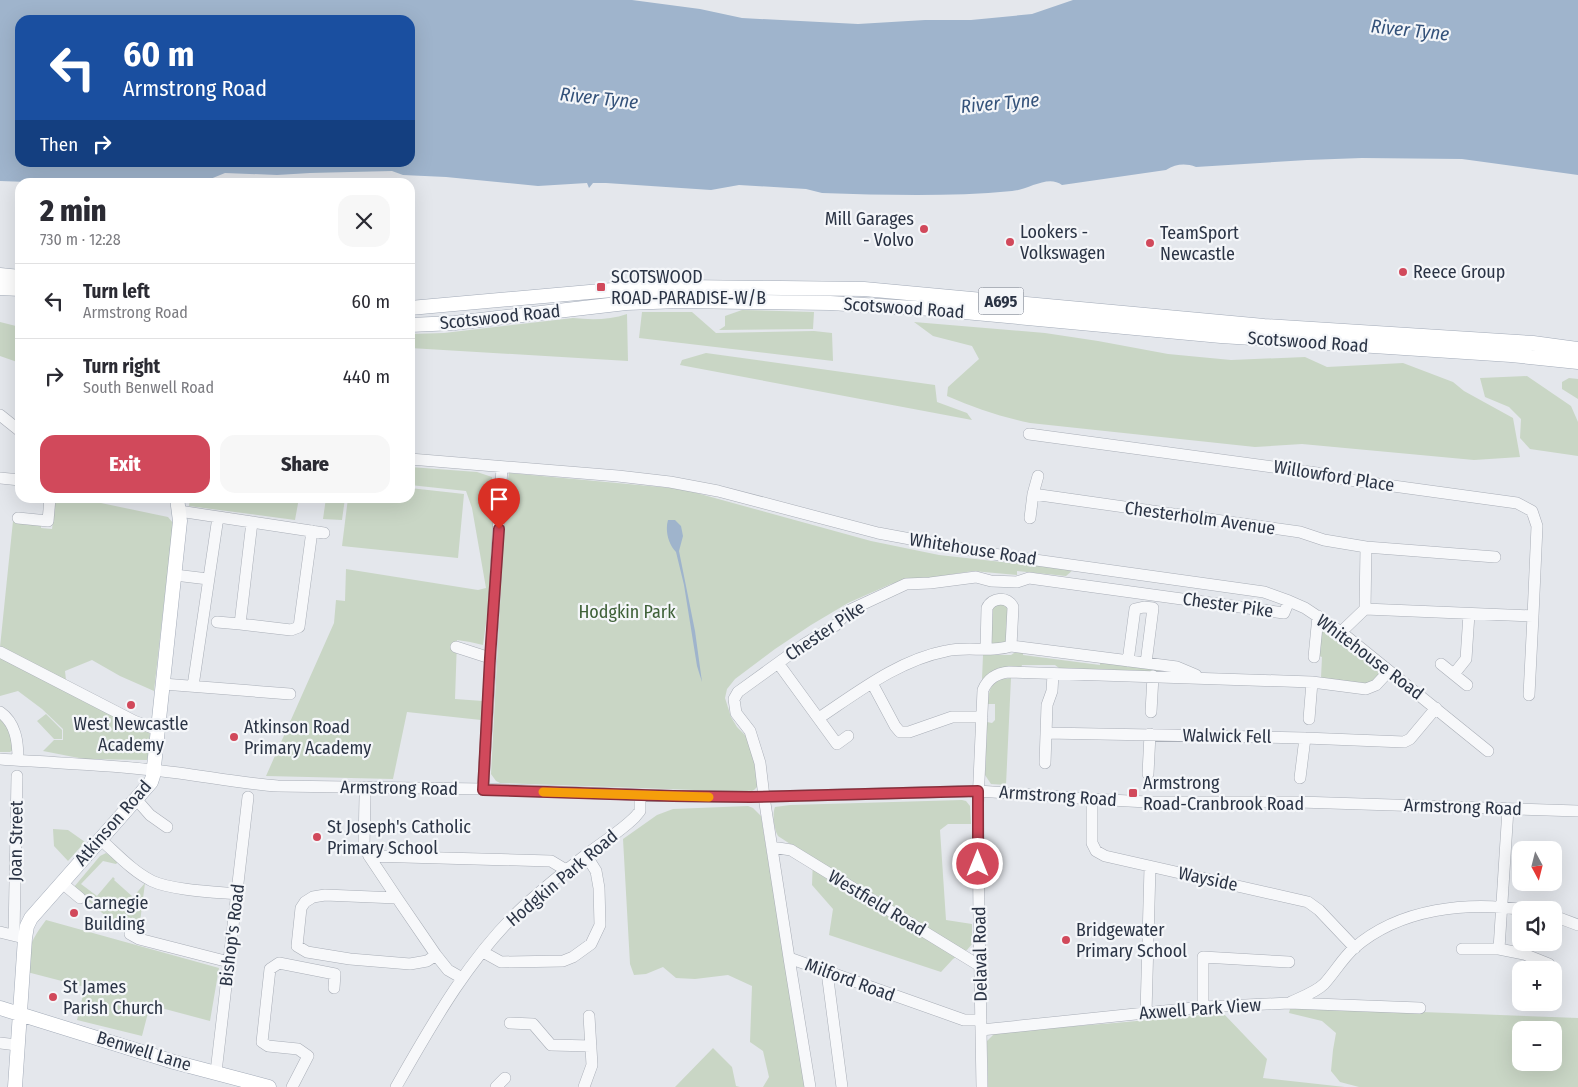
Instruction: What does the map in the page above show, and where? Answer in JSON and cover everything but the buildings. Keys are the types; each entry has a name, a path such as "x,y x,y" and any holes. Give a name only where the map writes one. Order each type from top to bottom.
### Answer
{"main road":[{"path":"0,275 15,276"},
{"name":"Scotswood Road","path":"415,308 630,289 711,287 864,289 1264,326 1533,343 1578,348"},
{"path":"0,288 15,289"},
{"name":"Scotswood Road","path":"415,325 454,323 626,303 686,301 820,303 932,309 1221,336 1511,355 1578,362"},
{"name":"Atkinson Road","path":"15,1087 20,1013 19,937 30,918 151,782 155,770 175,575 178,504"},
{"name":"Benwell Lane","path":"0,1008 174,1062 269,1087"}],"street":[{"path":"0,415 15,427"},
{"name":"Willowford Place","path":"1029,434 1317,473 1335,478 1517,503 1532,511 1537,526 1529,695"},
{"name":"Whitehouse Road","path":"415,459 670,482 718,491 878,533 986,553 1264,592 1289,601 1318,616 1341,632 1488,751"},
{"path":"483,790 502,467"},
{"path":"1030,518 1033,494 1038,476"},
{"path":"0,478 15,480"},
{"name":"Chesterholm Avenue","path":"1033,494 1300,532 1324,540 1366,547 1495,557"},
{"path":"18,518 48,521 50,503"},
{"path":"178,504 218,516 324,533"},
{"path":"193,686 218,516"},
{"path":"240,624 252,522"},
{"path":"217,622 291,630 299,626 312,531"},
{"path":"1341,632 1365,609 1366,547"},
{"path":"175,575 208,579"},
{"name":"Chester Pike","path":"764,797 760,763 750,731 736,713 734,699 738,692 804,645 836,625 848,611 906,584 976,577 991,581 1017,582 1029,578 1284,613 1289,601"},
{"path":"986,649 987,608 992,600 1011,602 1013,607 1011,646"},
{"path":"1128,661 1135,609 1144,606 1153,608 1146,663"},
{"path":"1365,609 1533,616"},
{"path":"1454,674 1466,660 1470,614"},
{"path":"1314,657 1318,616"},
{"path":"818,718 899,668 924,657 948,650 1004,649 1011,646 1177,667 1204,678"},
{"path":"456,647 490,658"},
{"path":"0,652 134,721 158,730"},
{"path":"778,663 837,744 848,736"},
{"path":"1442,664 1467,685"},
{"name":"Delaval Road","path":"982,1087 978,791 983,690 986,684 997,674 1009,672 1312,682 1366,689 1376,685 1389,671"},
{"path":"1045,764 1047,705 1052,691 1053,674"},
{"path":"1151,712 1153,676"},
{"path":"1309,719 1312,682"},
{"path":"872,683 894,726 900,732 909,732 952,717 982,717"},
{"path":"163,684 290,694"},
{"name":"Walwick Fell","path":"1046,732 1404,742 1410,739 1436,708"},
{"path":"0,712 6,716 13,726 18,749 18,760"},
{"path":"1148,774 1150,734"},
{"path":"1300,778 1307,738"},
{"name":"Armstrong Road","path":"0,759 81,763 155,770 249,784 278,786 764,797 978,791 1092,799 1177,802 1299,802 1578,811"},
{"name":"Joan Street","path":"17,776 19,937"},
{"name":"Hodgkin Park Road","path":"396,1087 434,1020 482,952 526,904 566,870 635,817 640,811 640,795"},
{"name":"Bishop's Road","path":"216,1072 248,797"},
{"path":"365,797 364,845 369,856 436,955 448,970 462,978"},
{"name":"Milford Road","path":"764,797 789,958 981,1025"},
{"path":"136,799 150,815 167,827"},
{"name":"Wayside","path":"1092,799 1092,843 1096,851 1105,856 1308,902 1320,910 1355,948"},
{"path":"1499,949 1508,808"},
{"path":"100,839 138,873 153,881 168,886 237,894"},
{"name":"Westfield Road","path":"772,847 791,850 980,966"},
{"path":"482,952 501,962 563,961 573,957 591,944 600,925 599,888 596,871 586,855"},
{"path":"369,856 551,861 566,870"},
{"path":"1146,1013 1150,866"},
{"path":"62,883 80,898"},
{"path":"397,898 325,895 313,897 305,902 301,908 297,946 307,952 350,959 410,964 427,961 436,955"},
{"path":"1316,1004 1324,984 1339,964 1355,948 1379,931 1433,911 1473,906 1512,908"},
{"path":"1562,919 1578,924"},
{"path":"0,932 19,937"},
{"path":"130,934 139,939 229,962"},
{"path":"1462,948 1499,949 1524,954 1542,961"},
{"path":"1203,1007 1203,957 1289,962"},
{"path":"789,958 810,1087"},
{"path":"292,1087 308,1056 298,1048 268,1046 262,1042 270,969 279,962 335,974 334,988"},
{"path":"828,972 842,1087"},
{"path":"1289,1003 1324,984"},
{"name":"Axwell Park View","path":"981,1025 1203,1007 1289,1003 1420,1008"},
{"path":"584,1087 592,1065 589,1016"},
{"path":"510,1023 533,1024 551,1045 591,1046"},
{"path":"0,1043 17,1045"},
{"path":"496,1087 505,1078"}],"green space":[{"path":"742,310 814,312 813,329 719,330 725,326 725,316"},
{"path":"642,312 692,312 716,333 814,331 832,333 833,361 639,338"},
{"path":"627,314 628,361 415,348 415,334 444,333 573,318 594,319"},
{"path":"0,322 15,326 15,361 0,356"},
{"path":"914,322 1045,333 1168,354 1231,360 1305,357 1327,367 1403,363 1453,382 1464,391 1513,418 1520,457 1474,460 1302,444 1255,447 1019,421 988,412 947,396 948,387 979,359 972,346 933,336"},
{"path":"706,353 935,385 937,402 967,413 972,420 680,365 682,360"},
{"path":"1527,376 1571,406 1578,422 1578,456 1530,449 1520,438 1521,419 1509,407 1485,397 1480,378"},
{"path":"1569,378 1578,379 1578,399 1562,389 1562,382"},
{"path":"415,467 477,472 492,477 495,492 490,594 483,645 457,640 455,699 483,701 481,720 407,712 393,779 266,776 334,623 336,600 345,601 346,569 478,590 486,588 472,508 466,491 415,486"},
{"name":"Hodgkin Park","path":"509,473 682,489 871,541 939,555 1073,570 1066,576 1017,571 1017,575 973,571 891,584 848,603 775,649 735,679 727,689 725,698 731,717 746,736 757,770 757,787 750,792 500,783 491,774 506,492"},
{"path":"415,489 464,494 458,558 342,546 347,503 415,503"},
{"path":"55,503 101,503 168,517 173,523 154,691 120,676 92,660 65,671 66,680 0,647 13,521 41,524 41,528 52,529"},
{"path":"189,503 298,503 295,520 189,506"},
{"path":"325,503 344,503 342,520 323,519"},
{"path":"993,604 1004,605 1008,611 1006,645 993,646 990,643"},
{"path":"1326,628 1382,672 1370,684 1321,678 1322,657 1319,656 1322,629"},
{"path":"1017,651 1023,652 1023,655 1100,665 1100,661 1175,672 1059,668 1055,665 1022,665 1021,668 998,668 982,679 983,655 1011,655"},
{"path":"0,656 150,731 147,760 84,759 43,751 54,740 63,740 63,729 42,709 18,691 0,696"},
{"path":"1002,677 1003,679 1011,678 1006,785 991,784 985,775 987,722 992,723 995,720 995,704 988,704 989,695 993,685"},
{"path":"46,714 62,730 62,739 54,739 37,721"},
{"path":"0,718 11,733 13,750 10,752 0,752"},
{"path":"966,801 970,806 971,824 948,824 940,830 946,920 972,924 972,944 967,950 953,959 941,972 829,935 833,909 812,885 813,859 778,836 774,822 775,807"},
{"path":"748,806 761,816 805,1087 763,1087 769,1077 763,1051 750,1042 752,986 728,975 695,979 676,978 663,967 646,974 634,975 630,964 623,839 657,815 673,809"},
{"path":"53,829 68,830 85,842 68,861 54,846"},
{"path":"106,853 118,862 116,864 103,861 81,884 97,896 113,877 133,897 145,883 139,930 132,928 131,931 115,922 74,887 100,856"},
{"path":"46,920 219,968 210,1021 150,1005 142,1036 77,1020 85,987 27,972 31,944"},
{"path":"1318,1008 1578,1018 1578,1087 1359,1087 1340,1082 1331,1071 1336,1033 1322,1021 1289,1013 1290,1009"},
{"path":"1223,1013 1267,1059 1263,1078 1345,1087 988,1087 987,1041 996,1032"},
{"path":"713,1048 732,1067 736,1086 740,1087 675,1087"}],"water":[{"name":"River Tyne","path":"0,0 632,0 700,9 742,18 858,24 925,20 971,20 1032,14 1073,0 1578,0 1578,175 1462,159 1362,158 1196,167 1181,165 1173,166 1166,170 1062,185 1051,181 1012,191 941,195 822,193 806,189 739,185 711,190 606,183 593,183 589,188 587,183 538,186 403,175 392,171 277,175 225,173 213,178 15,178 15,182 0,181"},
{"path":"668,520 675,520 681,526 683,536 679,551 695,631 702,682 697,666 684,585 676,552 668,537"}],"slow traffic":[{"path":"543,792 709,797"}],"place":[{"name":"Mill Garages - Volvo","path":"924,229"},
{"name":"Lookers - Volkswagen","path":"1010,242"},
{"name":"TeamSport Newcastle","path":"1150,243"},
{"name":"Reece Group","path":"1403,272"},
{"name":"SCOTSWOOD ROAD-PARADISE-W/B","path":"601,287"},
{"name":"West Newcastle Academy","path":"131,705"},
{"name":"Atkinson Road Primary Academy","path":"234,737"},
{"name":"Armstrong Road-Cranbrook Road","path":"1133,793"},
{"name":"St Joseph's Catholic Primary School","path":"317,837"},
{"name":"Carnegie Building","path":"74,913"},
{"name":"Bridgewater Primary School","path":"1066,940"},
{"name":"St James Parish Church","path":"53,997"}],"route":[{"path":"499,529 483,790 750,797 978,791 978,864"}]}
